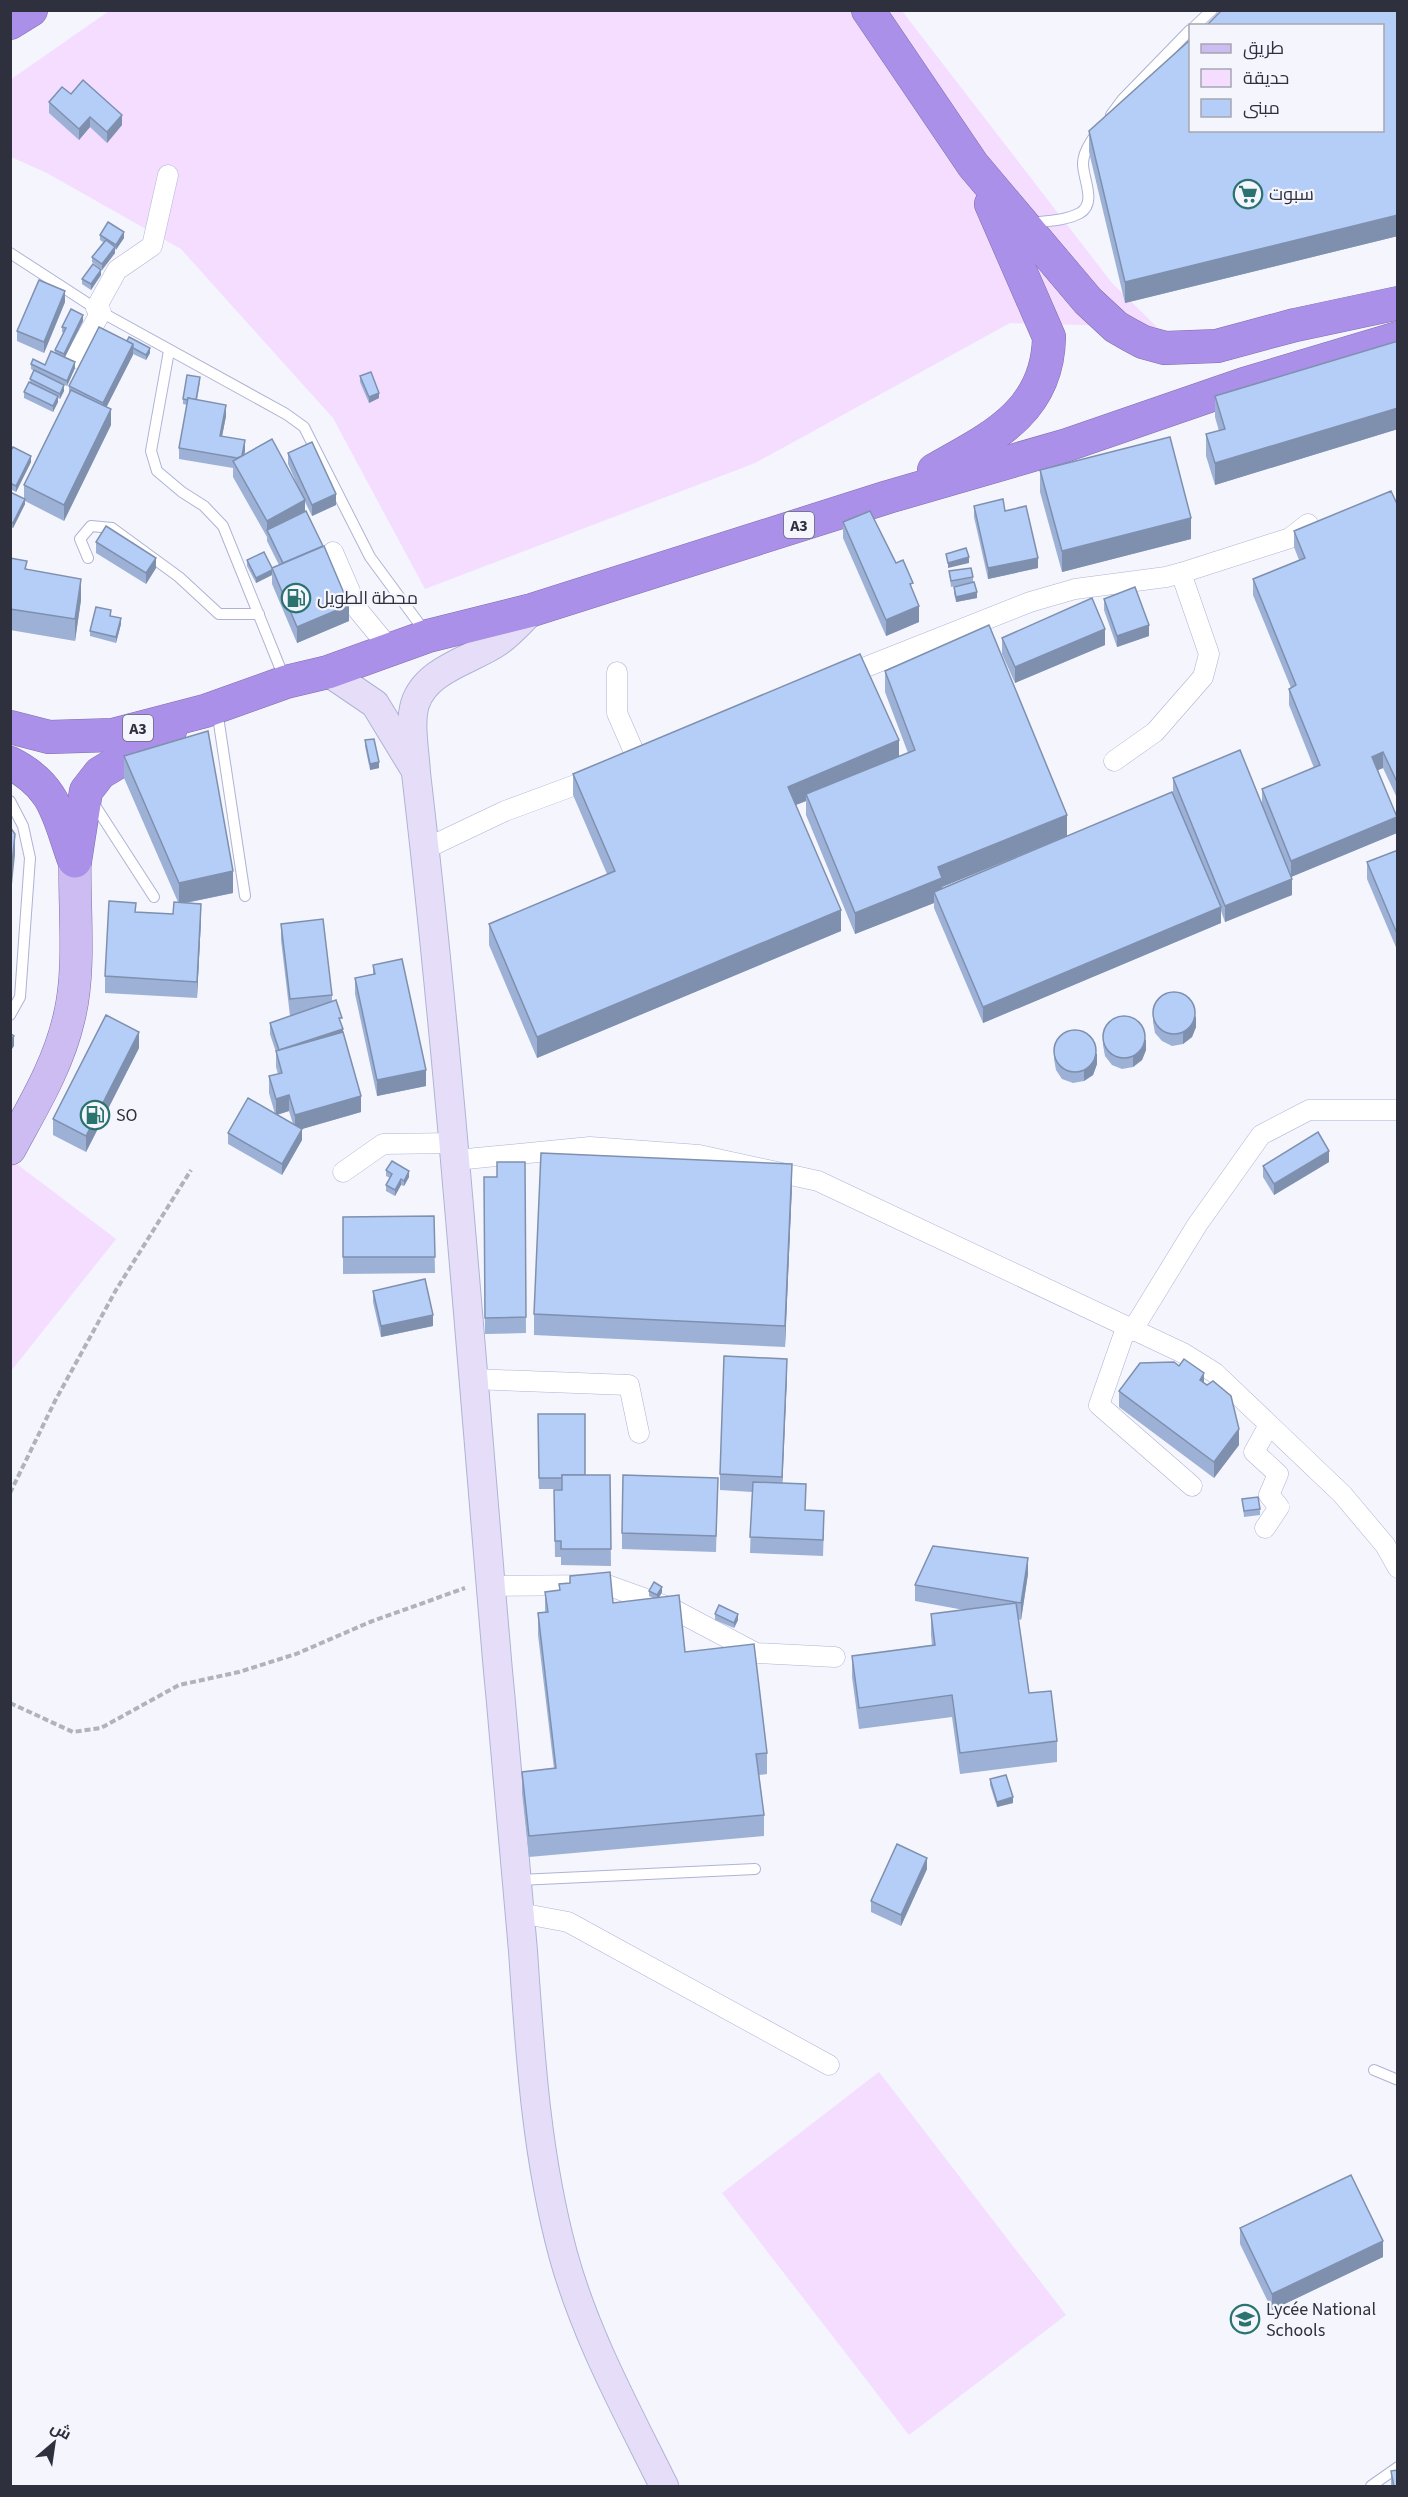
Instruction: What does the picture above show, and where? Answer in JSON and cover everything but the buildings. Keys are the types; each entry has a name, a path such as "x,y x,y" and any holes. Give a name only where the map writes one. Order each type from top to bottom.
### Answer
{"highway":[{"path":"10,23 31,10"},
{"path":"868,10 973,165 1088,301 1116,327 1143,342 1165,348 1217,346 1295,325 1398,303"},
{"path":"888,497 1011,423 1030,401 1042,377 1048,357 1049,337 1037,306 973,165"},
{"name":"A3","path":"10,727 49,737 113,735 211,709 286,682 328,672 428,636 532,610 888,497 1067,445 1244,384 1398,338"},
{"path":"75,861 86,791 100,773 211,709"},
{"path":"10,764 28,772 51,795 75,861"}],"main road":[{"path":"532,610 497,642 441,673 421,693 415,704 416,773 456,1151 472,1379 520,1913 535,2113 549,2196 564,2258 591,2334 664,2487"},
{"path":"328,672 375,704 416,773"},
{"path":"10,1149 50,1076 69,1017 74,962 75,861"}],"street":[{"path":"75,358 117,270 152,246 168,175"},
{"path":"823,684 1029,602 1075,589 1167,577 1290,538 1308,524"},
{"path":"333,552 358,609 391,650"},
{"path":"1114,761 1155,732 1203,677 1209,654 1181,573"},
{"path":"617,672 617,713 638,761"},
{"path":"425,849 505,811 660,752"},
{"path":"1192,1486 1099,1405 1129,1329 1197,1225 1261,1135 1310,1110 1398,1110"},
{"path":"344,1172 383,1144 456,1151 590,1147 699,1155 818,1180 1183,1353 1215,1373 1342,1494 1385,1545 1398,1568"},
{"path":"472,1379 629,1385 639,1433"},
{"path":"1265,1528 1279,1508 1269,1495 1278,1473 1254,1452 1269,1425"},
{"path":"490,1581 607,1585 671,1608 756,1653 835,1658"},
{"path":"520,1913 568,1922 829,2065"}],"lane":[{"path":"1196,24 1212,10"},
{"path":"1022,224 1058,219 1080,213 1085,208 1088,202 1083,163 1086,149 1122,100 1189,32"},
{"path":"10,253 98,310 286,414 304,427 370,557 428,636"},
{"path":"169,351 151,451 157,471 182,492 204,506 223,526 286,682"},
{"path":"88,558 80,538 92,526 112,528 178,577 219,614 259,614"},
{"path":"211,709 245,896"},
{"path":"86,791 154,897"},
{"path":"10,801 23,826 30,858 20,997 10,1016"},
{"path":"517,1880 755,1869"},
{"path":"1374,2070 1398,2080"},
{"path":"1371,2487 1398,2467"}],"path":[{"path":"10,1492 55,1401 116,1290 191,1170"},
{"path":"10,1703 73,1732 101,1728 179,1685 239,1671 296,1654 370,1622 490,1581"}],"green space":[{"path":"109,11 902,11 1112,283 1157,327 1010,323 755,463 425,589 333,418 181,249 47,173 11,157 10,80"},
{"path":"10,1159 116,1239 11,1371 10,1371"},
{"path":"879,2072 1066,2315 909,2435 722,2193"}],"place":[{"name":"سبوت","path":"1248,194"},
{"name":"محطة الطويل","path":"296,598"},
{"name":"SO","path":"95,1115"},
{"name":"Lycée National Schools","path":"1245,2319"}]}
